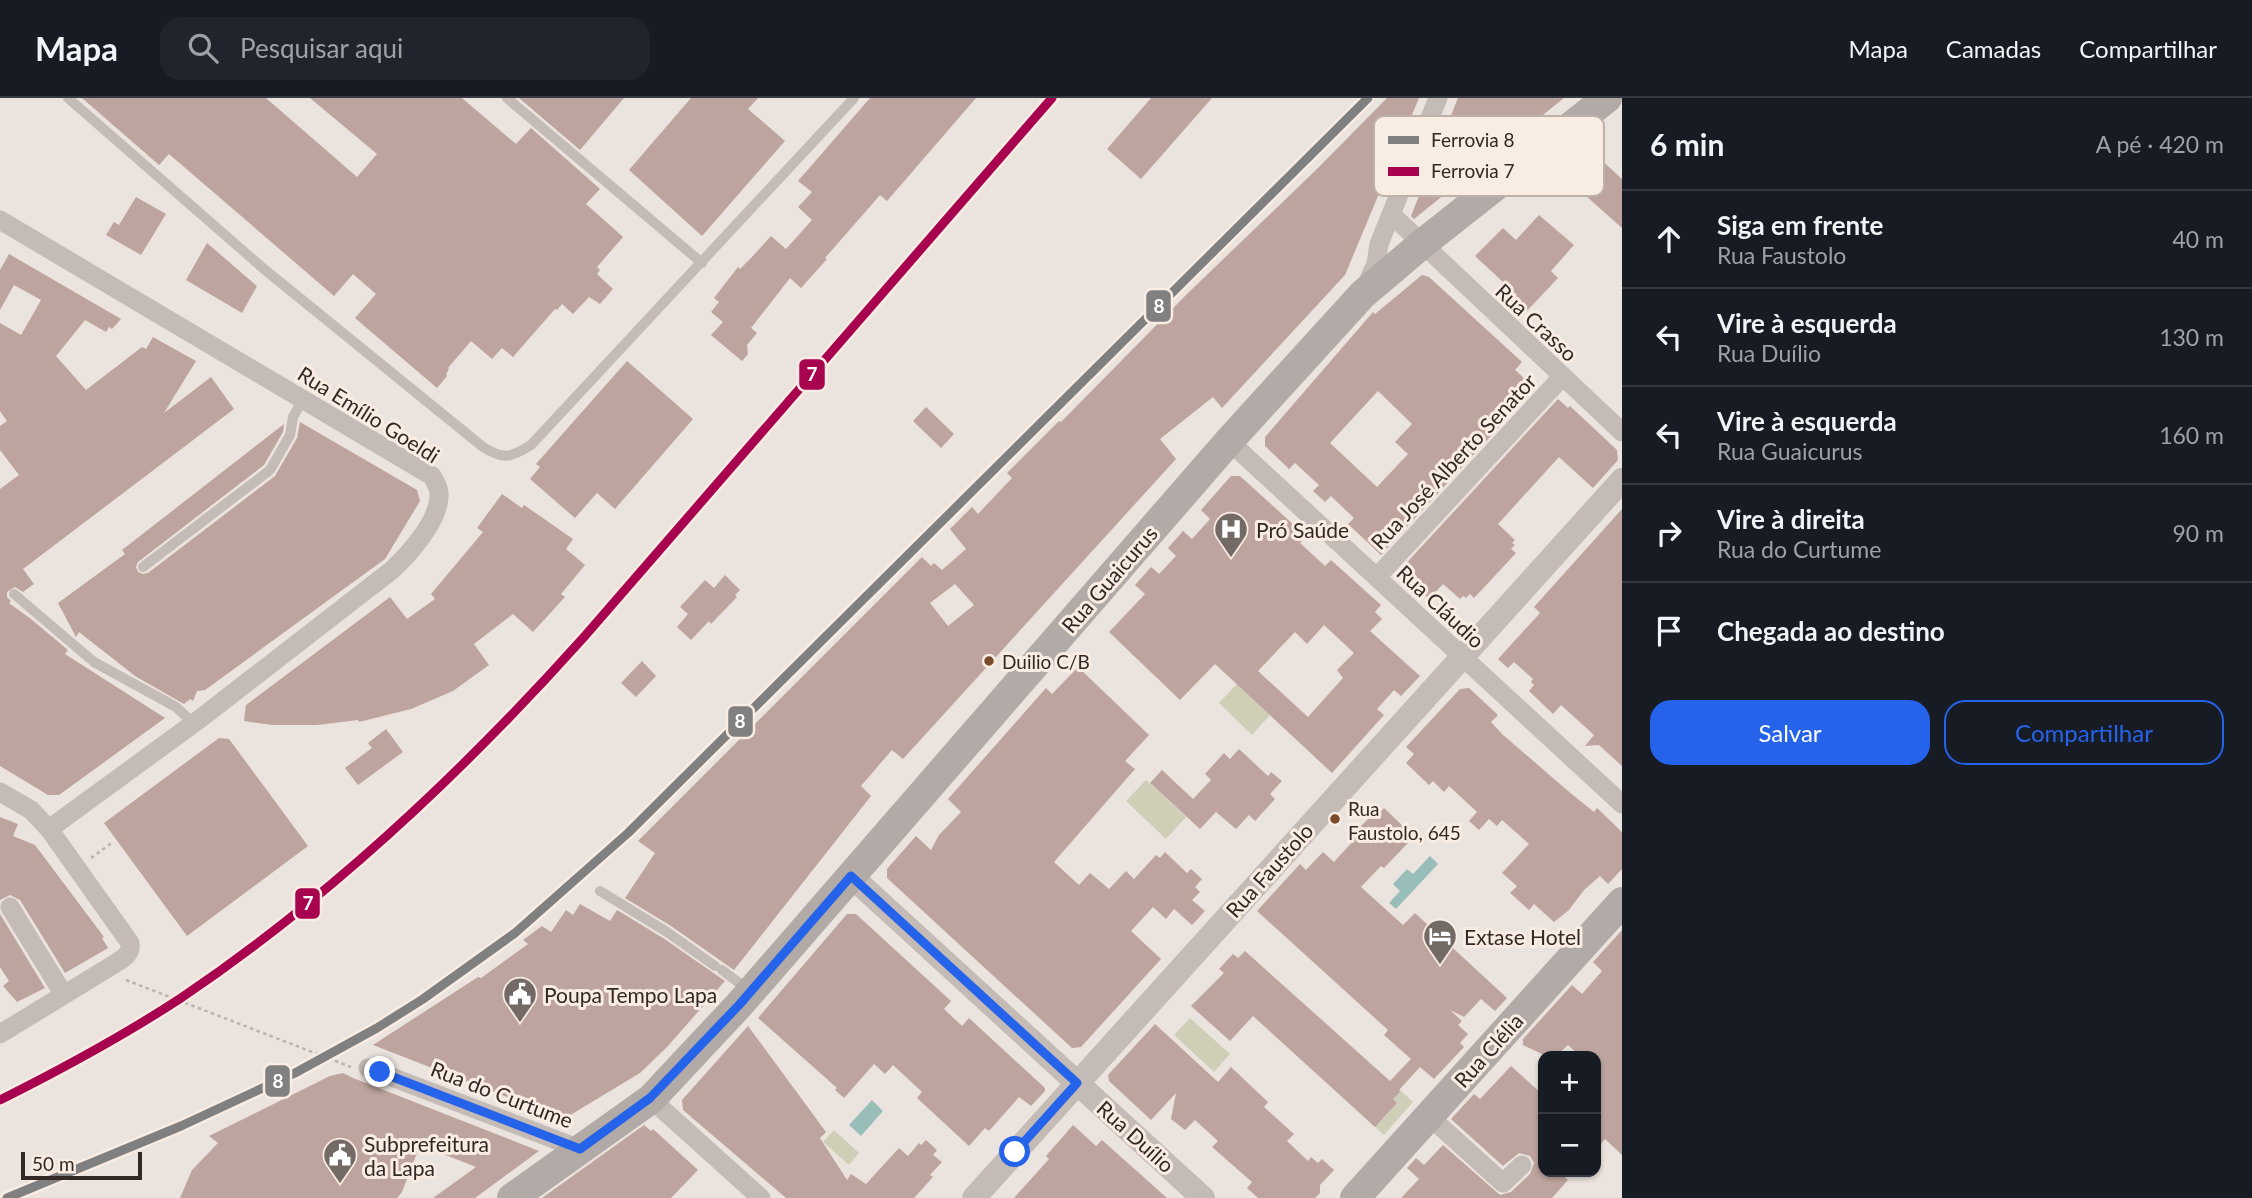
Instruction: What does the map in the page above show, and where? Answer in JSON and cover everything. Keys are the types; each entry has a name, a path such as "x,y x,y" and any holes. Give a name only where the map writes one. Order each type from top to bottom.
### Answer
{"main road":[{"name":"Rua Guaicurus","path":"1584,116 1607,98"},
{"name":"Rua Guaicurus","path":"512,1198 650,1098 751,992 1229,441 1363,294 1483,196"},
{"name":"Rua Clélia","path":"1354,1198 1622,902"}],"street":[{"path":"1431,116 1438,98"},
{"path":"1363,294 1376,264 1379,244 1399,196"},
{"name":"Rua Crasso","path":"1392,215 1622,432"},
{"name":"Rua Emílio Goeldi","path":"0,220 432,476 439,496 436,511 418,541 392,570 193,723 49,829"},
{"name":"Rua José Alberto Senator","path":"1377,577 1562,377"},
{"name":"Rua Cláudio","path":"1229,441 1622,804"},
{"name":"Rua Faustolo","path":"974,1198 1622,480"},
{"path":"0,792 31,810 49,829 130,943 129,953 124,957 0,1034"},
{"name":"Rua Duílio","path":"851,876 1203,1198"},
{"path":"10,907 64,995"},
{"name":"Rua do Curtume","path":"368,1068 580,1149"},
{"path":"650,1098 761,1198"},
{"path":"1429,1116 1503,1183 1522,1164"}],"lane":[{"path":"68,98 264,268 472,439 497,456 510,456 531,445 854,98"},
{"path":"507,98 702,262"},
{"path":"143,567 270,470 290,435 293,416 303,399"},
{"path":"14,594 94,662 176,707 193,723"},
{"path":"600,891 667,932 751,992"}],"path":[{"path":"91,858 113,842"},
{"path":"126,979 334,1060"}],"green space":[{"path":"1237,684 1270,715 1252,735 1219,703"},
{"path":"1146,780 1186,817 1166,839 1126,801"},
{"path":"1190,1018 1230,1054 1214,1072 1174,1035"},
{"path":"1401,1091 1413,1102 1384,1135 1371,1123 1384,1118 1397,1103 1393,1099"},
{"path":"834,1130 859,1153 849,1165 823,1142"}],"water":[{"path":"1430,856 1438,864 1396,909 1389,903 1400,891 1393,884 1407,869 1413,874"},
{"path":"872,1100 883,1111 861,1136 849,1125"}],"building":[{"path":"82,98 266,98 357,177 377,154 310,98 462,98 516,144 531,128 600,189 586,204 623,237 597,267 600,270 597,274 613,289 600,304 589,297 573,314 562,304 513,357 502,348 492,359 471,341 448,368 447,376 437,388 355,318 376,294 353,274 334,296 169,154 159,165"},
{"path":"519,98 624,98 580,150"},
{"path":"691,98 758,98 748,109 785,141 702,236 629,170"},
{"path":"870,98 976,98 887,201 880,195 801,288 790,278 751,328 757,333 747,345 748,354 742,361 711,335 723,322 711,312 719,302 714,298 738,267 740,269 771,236 786,249 812,220 798,207 812,192 798,181"},
{"path":"1151,98 1212,98 1141,179 1107,149"},
{"path":"1387,98 1419,98 1411,116 1374,116 1374,196 1378,196 1345,275 1222,408 1213,397 1160,439 1176,459 903,759 892,750 861,786 871,796 734,970 625,898 655,853 638,841 922,557 931,566 934,563 942,570 966,549 950,529 972,507 978,514 1012,478 1007,473","holes":["955,584 974,605 948,626 930,603"]},
{"path":"1458,98 1564,98 1542,116 1451,116"},
{"path":"1604,163 1622,179 1622,228 1586,196 1604,196"},
{"path":"1419,196 1443,196 1414,219 1411,216"},
{"path":"136,197 166,214 141,255 106,235 114,222 119,225"},
{"path":"1539,215 1574,245 1551,271 1558,278 1524,314 1511,301 1517,295 1475,256 1503,228 1516,240"},
{"path":"207,243 257,286 242,313 186,280"},
{"path":"9,254 121,319 106,332 85,320 56,356 86,390 142,347 146,349 153,337 196,361 164,413 211,377 234,409 23,569 34,584 23,592 15,587 7,592 11,601 9,603 68,650 65,654 165,718 59,795 48,795 0,766 0,489 19,475 0,450 0,426 7,421 0,411 0,323 21,335 41,300 14,285 0,310 0,270"},
{"path":"1422,275 1429,277 1522,362 1515,370 1535,388 1381,555 1348,524 1354,518 1331,496 1325,502 1313,491 1319,485 1295,463 1289,469 1265,446 1265,437 1373,312 1375,314","holes":["1378,391 1412,424 1395,442 1408,454 1377,487 1330,443"]},
{"path":"627,361 693,419 615,509 597,493 575,518 530,479 540,467 536,464"},
{"path":"1558,399 1568,408 1570,406 1617,450 1618,460 1593,488 1559,457 1498,524 1515,540 1511,549 1516,553 1474,598 1470,594 1460,599 1443,584 1429,599 1399,571"},
{"path":"926,407 954,434 941,448 913,421"},
{"path":"300,422 417,490 420,501 385,559 205,690 197,691 193,701 190,699 184,704 135,676 79,632 76,637 58,603 125,554 122,550 284,424 283,432 264,465 138,562 138,572 148,573 275,476 297,438"},
{"path":"1231,476 1240,476 1306,536 1300,543 1325,566 1331,560 1381,605 1375,612 1382,619 1370,631 1420,676 1401,696 1394,690 1377,709 1384,715 1332,773 1215,664 1180,700 1109,632 1145,594 1135,585 1151,567 1159,574 1176,556 1168,548 1183,531 1192,539 1210,519 1201,510","holes":["1324,625 1354,653 1337,670 1343,678 1308,717 1258,671 1295,632 1307,644"]},
{"path":"502,494 522,508 524,505 573,539 566,549 585,565 561,594 565,597 533,632 513,614 474,644 489,665 453,691 411,709 359,722 273,725 244,721 246,705 390,597 407,619 435,599 431,594 483,532 477,528"},
{"path":"1622,509 1622,766 1599,745 1585,746 1594,735 1561,705 1553,714 1529,691 1534,685 1531,682 1533,679 1514,662 1508,668 1498,659 1540,613 1534,607"},
{"path":"725,575 740,590 735,595 737,597 691,640 677,627 688,614 680,607 705,580 714,588"},
{"path":"642,661 656,676 636,697 621,683"},
{"path":"1078,667 1149,735 1125,761 1135,769 1054,862 1079,885 1090,873 1109,889 1126,871 1134,879 1156,855 1160,858 1165,852 1187,873 1191,869 1202,879 1195,887 1200,892 1192,900 1205,911 1192,925 1174,909 1166,919 1153,907 1131,931 1161,959 1081,1047 1072,1048 887,878 887,869 916,836 931,850 939,835 961,812 948,799 1046,688 1052,694"},
{"path":"1469,688 1498,715 1491,722 1502,734 1594,812 1597,808 1622,832 1622,869 1608,884 1600,876 1584,890 1569,910 1554,922 1534,904 1529,910 1510,893 1517,886 1502,873 1529,844 1502,820 1497,826 1489,819 1479,830 1469,821 1477,812 1449,786 1444,792 1433,781 1429,785 1406,763 1414,754 1406,747 1460,689"},
{"path":"386,729 403,752 358,785 345,768 372,748 368,743"},
{"path":"219,738 229,739 308,846 187,936 104,823"},
{"path":"1239,749 1268,776 1271,772 1282,781 1270,794 1275,799 1255,821 1249,815 1236,829 1216,812 1200,829 1150,783 1162,770 1193,799 1211,780 1205,774 1224,753 1230,759"},
{"path":"1384,808 1411,834 1405,840 1408,843 1361,887 1403,925 1415,913 1507,998 1495,1011 1481,999 1464,1017 1450,1010 1462,1021 1458,1025 1468,1034 1460,1043 1464,1047 1434,1079 1420,1067 1393,1099 1397,1103 1375,1127 1253,1016 1230,1041 1191,1006 1224,973 1219,969 1233,954 1238,958 1245,951 1390,1081 1411,1059 1384,1035 1388,1030 1257,911 1300,864 1306,870 1323,852 1334,862 1354,840 1351,837 1359,828 1375,812 1378,814"},
{"path":"0,817 18,824 13,836 35,845 104,937 102,938 108,948 65,973 20,900 10,895 0,900"},
{"name":"Poupa Tempo Lapa","path":"580,904 610,921 617,910 725,981 667,1047 640,1073 567,1117 558,1117 373,1045 478,977 481,978 528,944 523,940 542,926 551,932 566,910 573,915"},
{"path":"0,914 45,988 17,1002 3,986 9,981 0,967"},
{"path":"847,914 856,914 951,1001 944,1009 962,1026 969,1018 1045,1088 1031,1106 1019,1097 989,1131 985,1128 969,1146 917,1098 922,1092 893,1065 885,1074 874,1064 844,1098 835,1090 837,1088 758,1018"},
{"path":"1622,930 1622,1155 1605,1139 1601,1143 1601,1051 1575,1051 1568,1045 1561,1051 1538,1052 1523,1045 1523,1039 1572,985 1582,994 1602,971 1593,962"},
{"path":"1155,1024 1218,1082 1231,1067 1268,1102 1264,1107 1294,1134 1287,1141 1308,1161 1311,1157 1318,1163 1322,1159 1334,1170 1320,1185 1320,1193 1315,1198 1258,1198 1247,1188 1252,1182 1212,1147 1218,1141 1195,1120 1185,1130 1171,1119 1176,1093 1151,1120 1109,1081 1108,1075"},
{"path":"748,1026 826,1132 820,1138 847,1180 851,1174 866,1184 899,1148 908,1156 919,1143 921,1145 926,1140 937,1150 933,1155 942,1162 930,1175 933,1177 914,1198 786,1198 683,1110 682,1100"},
{"path":"1511,1066 1538,1090 1538,1177 1565,1177 1568,1180 1552,1198 1401,1198 1419,1179 1407,1168 1416,1158 1424,1165 1443,1145 1500,1195 1511,1192 1530,1174 1534,1163 1530,1156 1519,1153 1503,1166 1451,1119 1474,1094 1480,1099"},
{"path":"343,1073 539,1151 475,1198 433,1198 476,1167 420,1145 402,1192 397,1198 180,1198 192,1170 218,1143 209,1136 330,1076"},
{"path":"644,1125 651,1131 653,1129 698,1170 671,1198 542,1198"},
{"path":"1073,1125 1096,1146 1102,1140 1167,1198 1014,1198 1049,1159 1046,1156"}],"rail line":[{"name":"7","path":"0,1100 137,1026 236,959 343,875 443,784 584,637 1052,98"},
{"name":"8","path":"7,1198 181,1126 295,1073 423,999 515,933 628,833 1368,98"}],"place":[{"name":"Pró Saúde","path":"1231,559"},
{"name":"Duilio C/B","path":"989,661"},
{"name":"Rua Faustolo, 645","path":"1335,819"},
{"name":"Extase Hotel","path":"1440,966"},
{"name":"Poupa Tempo Lapa","path":"520,1024"},
{"name":"Subprefeitura da Lapa","path":"340,1185"}],"route":[{"path":"380,1072 580,1149 650,1098 739,1005 851,876 1077,1083 1015,1152"}]}
